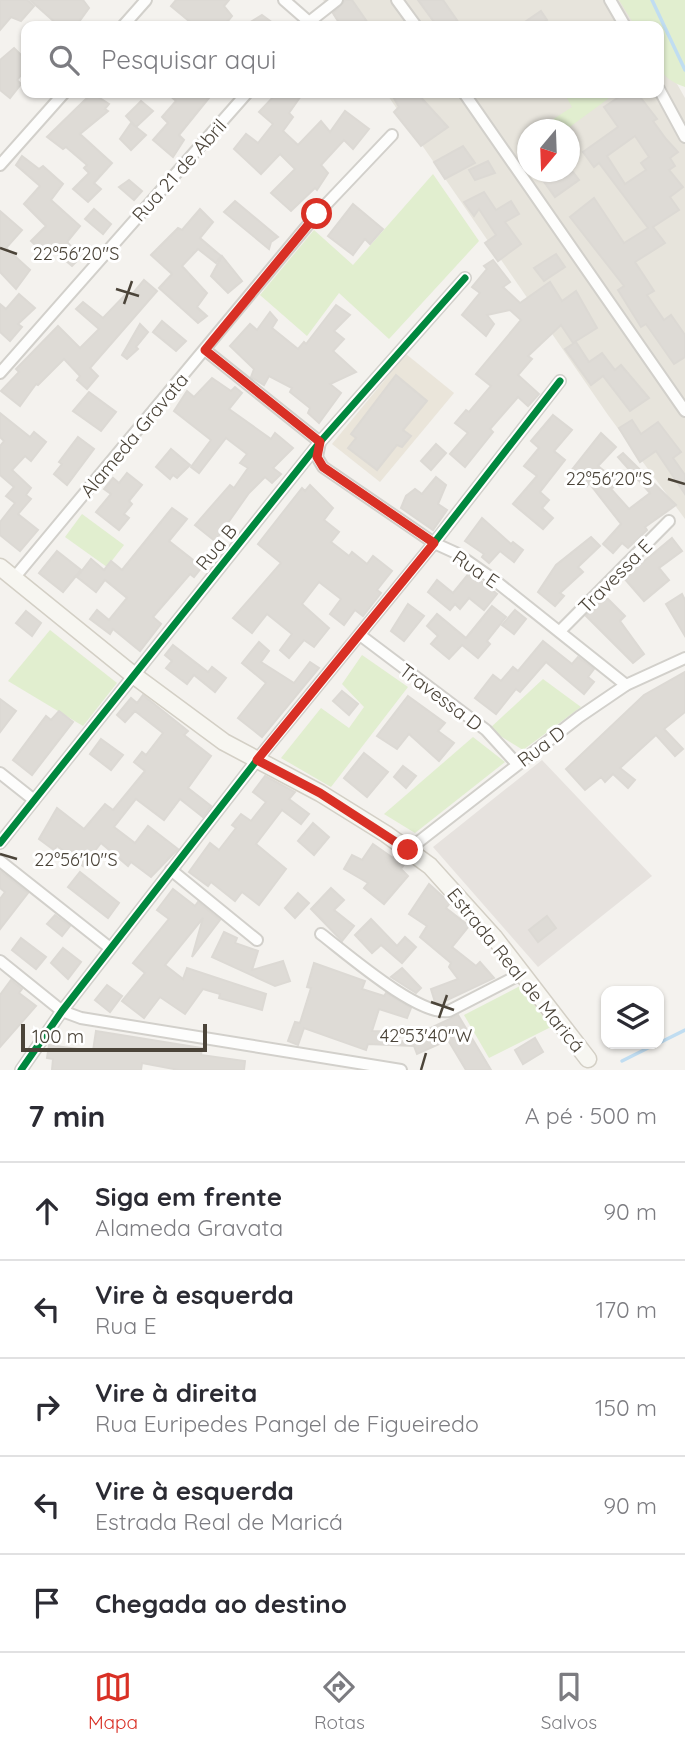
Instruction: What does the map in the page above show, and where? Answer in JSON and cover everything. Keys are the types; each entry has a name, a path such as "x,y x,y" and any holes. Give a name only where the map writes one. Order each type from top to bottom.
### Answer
{"main road":[{"name":"Estrada Real de Maricá","path":"0,567 132,674 223,742 320,793 408,850 447,884 523,973 588,1059"}],"street":[{"path":"127,21 146,0"},
{"path":"284,0 303,21"},
{"path":"310,21 337,0"},
{"path":"397,0 412,21"},
{"path":"610,0 622,21"},
{"path":"0,165 60,98"},
{"name":"Rua 21 de Abril","path":"0,373 243,98"},
{"path":"467,98 685,411"},
{"path":"664,98 685,137"},
{"name":"Alameda Gravata","path":"15,578 317,214 392,135"},
{"name":"Rua B","path":"0,843 132,674 320,442 465,278"},
{"path":"205,350 320,442"},
{"path":"22,1070 110,948 560,381"},
{"name":"Rua E","path":"320,442 317,457 323,467 434,543 484,572 626,685"},
{"name":"Travessa E","path":"560,631 670,521"},
{"name":"Travessa D","path":"360,635 486,730 517,764"},
{"name":"Rua D","path":"408,850 517,764 626,685 685,658"},
{"path":"0,774 34,800"},
{"path":"0,861 110,948"},
{"path":"171,870 257,940"},
{"path":"321,934 383,982 441,1013 523,973"},
{"path":"0,961 62,1011 101,1022 401,1070"}],"shaded area":[{"path":"323,0 629,0 641,21 338,21"},
{"path":"664,61 685,98 685,519 608,415 389,98 664,98"},
{"path":"406,354 454,393 380,482 332,444"},
{"path":"542,760 652,876 538,967 433,847"}],"green space":[{"path":"619,0 685,0 685,87 664,73 664,21 632,21"},
{"path":"567,98 609,98 580,119 553,119 572,107"},
{"path":"433,174 479,241 389,339 339,293 307,336 260,295 314,230 353,265"},
{"path":"82,514 124,545 107,567 65,537"},
{"path":"50,630 117,683 83,726 8,681"},
{"path":"362,655 408,687 331,787 281,758 321,708 349,728 364,707 342,684"},
{"path":"543,679 581,707 523,750 489,729"},
{"path":"473,737 505,762 415,833 384,814"},
{"path":"520,986 551,1027 489,1058 464,1015"}],"building":[{"path":"0,0 27,0 34,6 21,21 11,17 0,30"},
{"path":"30,0 83,0 89,8 80,21 53,21"},
{"path":"176,0 229,0 224,6 232,16 228,21 189,21 171,6"},
{"path":"345,0 352,0 367,21 338,21 333,13"},
{"path":"418,0 443,0 458,21 433,21"},
{"path":"541,11 547,20 546,21 526,21"},
{"path":"262,15 270,21 252,21"},
{"path":"14,48 21,55 21,75 17,80 21,84 10,98 0,90 0,60"},
{"path":"87,98 100,98 109,104 105,109 108,111 80,134 112,163 94,183 101,189 88,202 73,189 89,173 84,168 87,165 66,147 63,149 47,137"},
{"path":"173,98 209,98 179,135 184,140 173,157 153,140 168,123 162,117 176,101"},
{"path":"272,98 300,98 289,113 293,117 283,131 298,145 321,121 330,132 345,111 369,129 353,149 344,140 321,165 328,173 317,190 315,188 291,211 271,193 295,169 280,154 261,174 234,149 246,134 258,143 273,124 259,112"},
{"path":"394,98 422,98 448,127 421,146 394,112 399,107"},
{"path":"618,98 641,98 657,119 653,121 678,152 670,158 675,166 669,170 683,187 670,197 679,210 653,227 665,243 635,262 654,291 647,295 664,320 671,315 685,335 685,357 674,364 646,324 641,327 618,290 624,286 570,217 594,198 624,243 648,228 599,163 594,167 583,152 618,127 604,107","holes":["635,136 649,157 641,163 646,170 625,184 607,156"]},
{"path":"141,101 153,111 136,127 126,116"},
{"path":"131,123 146,135 131,150 120,139"},
{"path":"463,146 475,163 445,179 434,162"},
{"path":"22,156 39,169 43,166 63,184 51,200 80,226 67,242 81,257 72,266 54,251 48,257 31,241 46,226 24,204 40,186 16,165"},
{"path":"488,161 495,173 475,180 469,170"},
{"path":"129,180 142,191 134,200 119,187"},
{"path":"544,182 576,182 555,197"},
{"path":"484,192 496,210 511,201 519,214 505,222 521,244 498,261 485,243 496,235 479,209 474,216 464,202"},
{"path":"235,201 278,237 271,242 269,249 224,212"},
{"path":"353,204 383,229 370,244 365,239 353,255 328,236"},
{"path":"94,209 111,224 103,234 85,219"},
{"path":"200,209 213,222 200,238 221,256 216,263 198,249 182,266 207,293 197,307 207,316 198,323 159,288 172,274 151,255 178,228 182,230"},
{"path":"0,211 22,230 6,248 30,270 16,289 0,272"},
{"path":"556,254 565,267 544,281 534,268"},
{"path":"222,256 242,281 228,293 211,276"},
{"path":"493,260 510,282 503,287 520,303 550,282 562,301 576,291 597,328 573,343 561,325 528,356 532,359 518,375 539,394 528,406 518,397 490,429 493,432 465,467 450,454 468,433 455,423 466,410 469,412 491,386 476,374 521,320 510,310 487,315 494,324 486,336 462,315 480,293 472,287 487,269 484,266"},
{"path":"144,280 157,291 90,368 98,376 87,389 77,380 80,376 64,359 36,384 20,406 1,391 19,372 16,369 58,326 80,348 99,329 76,309 83,302 103,318 125,295 129,298"},
{"path":"19,294 35,308 18,324 22,327 10,341 0,332 0,304 6,309"},
{"path":"336,305 350,315 334,331 344,339 333,351 356,372 330,384 341,393 319,423 308,413 310,408 290,392 292,388 269,376 264,385 251,377 254,369 230,346 250,324 257,330 270,312 277,320 272,328 298,349 304,342 306,344"},
{"path":"162,321 186,341 176,351 153,332"},
{"path":"140,324 148,332 136,347 138,349 127,359 122,355"},
{"path":"576,342 589,362 602,353 615,370 621,365 649,398 630,411 603,376 591,385 565,349"},
{"path":"396,375 427,401 403,430 411,436 402,447 397,445 377,470 348,448 356,438 351,434"},
{"path":"212,378 231,391 235,387 242,393 229,409 271,439 275,433 293,448 273,468 281,474 272,483 265,477 249,493 215,541 195,525 230,485 234,488 248,468 240,463 247,454 226,438 199,473 191,467 211,440 174,411 187,391 194,397"},
{"path":"89,392 116,412 101,431 73,411"},
{"path":"0,413 30,437 34,432 46,442 31,461 25,456 12,470 31,488 26,495 31,499 18,514 38,530 20,551 0,535 0,522 15,503 6,496 14,487 0,475 0,446 4,441 0,437"},
{"path":"553,415 572,430 554,451 565,460 540,492 549,500 542,508 553,518 543,529 513,504 537,476 524,466 539,448 531,441"},
{"path":"632,420 641,434 658,422 681,452 673,458 685,475 685,494 656,451 640,462 619,428"},
{"path":"601,433 616,447 598,466 619,483 611,489 629,509 650,493 618,457 623,453 676,505 645,527 647,530 628,548 622,543 613,553 603,544 621,524 589,483 587,486 571,471"},
{"path":"78,437 94,449 67,485 54,474 62,464 59,462"},
{"path":"436,444 446,453 431,470 421,461"},
{"path":"171,449 190,465 177,478 173,475 170,479 156,467"},
{"path":"127,473 142,485 129,501 132,504 124,514 129,518 119,530 96,512 111,494 104,489 113,478 119,483"},
{"path":"436,477 446,485 438,504 447,510 433,530 401,508 406,496 415,489 422,494"},
{"path":"310,485 333,508 324,520 339,532 331,542 349,556 352,552 367,564 373,556 392,571 377,590 381,593 363,616 355,610 344,625 330,614 341,599 319,582 302,604 329,628 314,647 304,640 289,658 280,650 292,634 267,614 252,633 233,618 281,563 258,544 302,488 305,491"},
{"path":"172,508 187,519 169,541 202,567 194,577 190,574 153,617 161,624 140,651 113,629 110,634 90,619 97,610 109,620 127,598 105,580 96,592 77,577 91,559 104,570 111,561 122,570"},
{"path":"482,518 511,544 513,542 523,550 514,562 500,551 489,563 482,557 484,554 465,541"},
{"path":"591,537 600,546 578,567 583,572 560,593 564,596 555,606 538,592 556,565"},
{"path":"672,538 682,551 659,568 669,580 644,601 624,578"},
{"path":"57,551 81,570 63,592 39,573"},
{"path":"470,572 497,594 484,610 469,598 460,609 455,604 450,610 428,592 437,580 453,593"},
{"path":"682,594 685,600 685,636 666,604"},
{"path":"605,596 625,616 620,621 644,654 633,663 586,616"},
{"path":"408,604 424,616 404,641 391,631"},
{"path":"492,606 506,617 487,641 490,644 478,658 462,645 449,659 431,644 438,636 427,626 437,614 466,638"},
{"path":"515,610 526,619 514,634 502,625"},
{"path":"26,611 41,623 32,636 16,623"},
{"path":"543,641 572,664 578,657 594,669 588,677 594,682 584,694 546,662 520,692 516,689 496,714 475,698 493,675 501,681 513,667 518,671"},
{"path":"259,642 269,651 261,662 294,683 310,662 319,668 262,737 238,718 266,683 242,663"},
{"path":"173,645 208,672 212,667 226,678 215,692 194,675 187,684 166,668 172,661 165,655"},
{"path":"685,672 685,712 664,729 683,749 675,756 656,735 620,768 635,780 628,788 613,774 605,782 601,777 585,790 566,769 644,695"},
{"path":"342,691 358,704 349,715 333,701"},
{"path":"143,695 188,731 184,735 211,756 188,788 211,806 203,817 180,799 164,820 136,799 114,827 135,843 148,826 178,849 151,877 131,862 128,866 101,843 83,866 57,846 54,850 39,839 57,808 84,829 105,804 113,810 145,771 134,762 142,752 146,755 163,733 135,711 125,722 117,715 131,698 137,703"},
{"path":"408,696 445,723 438,731 454,743 439,761 409,734 397,749 377,736"},
{"path":"0,699 16,711 0,732"},
{"path":"59,711 73,722 32,775 13,760 46,716 51,720"},
{"path":"101,739 123,755 111,770 90,754"},
{"path":"364,753 388,772 367,797 344,778"},
{"path":"403,766 416,776 406,788 394,777"},
{"path":"265,776 295,792 289,799 309,814 301,824 282,810 256,844 286,869 259,905 242,892 235,901 211,882 208,886 189,872 210,843 219,850 236,828 232,825 241,814 251,821 266,802 253,792"},
{"path":"313,823 329,837 314,855 298,841"},
{"path":"373,844 393,858 396,854 406,862 401,869 408,876 384,904 364,888 368,883 344,869 352,855 362,860"},
{"path":"0,871 28,893 0,929 0,899 5,892 0,888"},
{"path":"80,872 119,903 108,918 68,887"},
{"path":"429,884 450,903 446,908 469,926 452,947 476,966 480,962 494,978 441,1003 435,1002 431,989 458,979 449,967 451,963 420,937 427,926 409,914"},
{"path":"331,888 344,900 334,910 354,926 342,941 311,909"},
{"path":"173,889 195,906 198,902 220,920 192,957 203,918 165,965 183,979 187,968 266,994 262,1010 219,998 220,994 203,989 185,1014 160,997 144,1018 122,1001 145,973 133,963 169,919 157,910"},
{"path":"298,893 309,903 295,918 285,908"},
{"path":"55,915 70,926 62,936 47,924"},
{"path":"547,916 556,928 538,942 529,930"},
{"path":"371,919 397,946 405,937 416,947 402,963 381,945 372,953 355,935"},
{"path":"224,932 237,938 235,943 258,951 252,970 283,961 290,981 275,986 212,957"},
{"path":"21,938 46,957 36,969 12,950"},
{"path":"63,948 81,962 68,979 51,963"},
{"path":"314,963 365,981 362,989 384,996 386,993 411,1008 407,1018 379,1009 372,1031 401,1032 397,1044 458,1015 491,1070 466,1070 448,1040 417,1054 414,1046 368,1044 366,1050 304,1028 298,1045 288,1041 295,1022 300,1023 311,988 307,987"},
{"path":"402,968 421,988 416,993 391,977"},
{"path":"11,980 22,989 19,993 36,1006 0,1047 0,995"},
{"path":"107,985 122,996 110,1012 95,1000"},
{"path":"96,1031 202,1048 201,1055 245,1061 244,1070 179,1070 142,1063 141,1070 52,1070 53,1059 47,1058 49,1045 93,1051"},
{"path":"535,1038 543,1052 523,1064 515,1050"}],"waterway":[{"path":"652,0 662,21"},
{"path":"664,25 685,70"},
{"path":"664,1040 685,1030"},
{"path":"622,1061 646,1049"}],"cycle path":[{"path":"0,843 320,442 465,278"},
{"path":"21,1070 62,1011 257,760 434,543 560,381"}],"route":[{"path":"317,214 205,350 320,442 317,457 323,467 434,543 257,760 320,793 408,850"}]}
